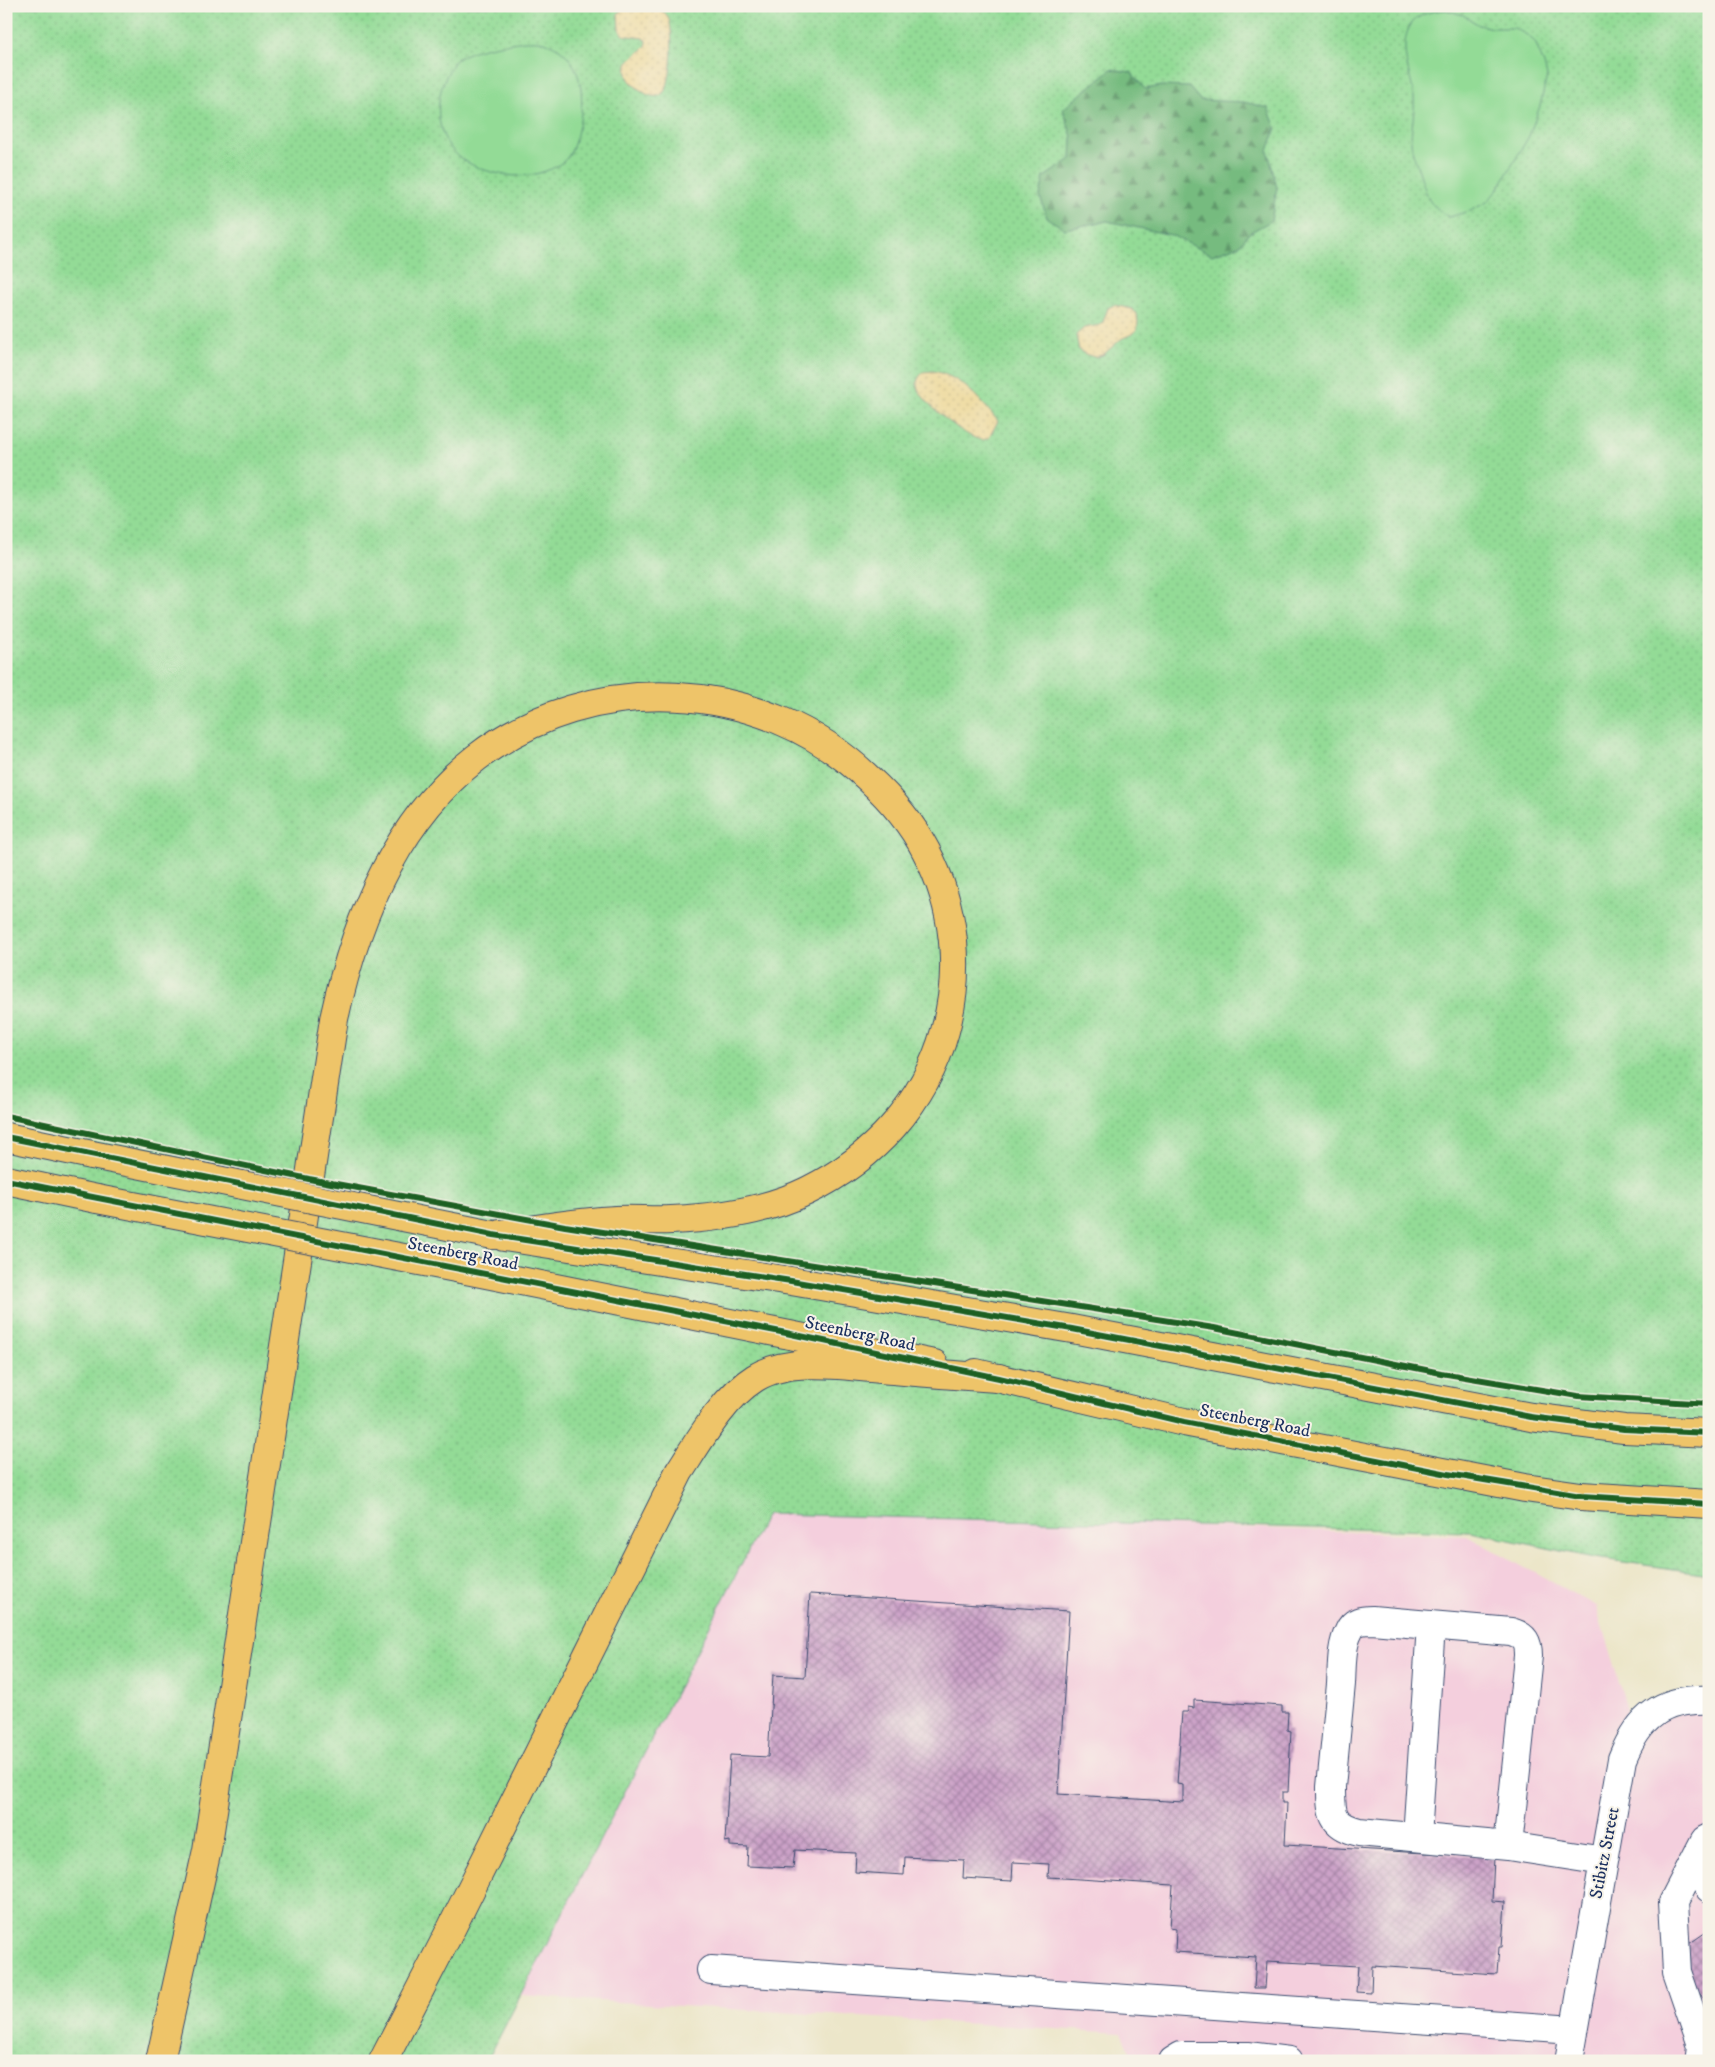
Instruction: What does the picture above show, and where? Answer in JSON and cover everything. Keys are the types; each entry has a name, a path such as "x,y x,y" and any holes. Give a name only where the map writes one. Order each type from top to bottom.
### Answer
{"main road":[{"path":"160,2061 207,1850 334,1019 357,933 378,884 401,843 429,805 474,760 504,739 537,722 582,706 606,700 652,695 724,703 746,708 789,724 835,750 856,766 890,799 916,833 936,871 952,927 953,983 947,1024 942,1042 927,1078 910,1106 900,1119 858,1160 808,1191 772,1204 707,1217 668,1220 616,1220 493,1235"},
{"name":"Steenberg Road","path":"6,1137 92,1156 493,1235 791,1281 1063,1328 1531,1417 1624,1429 1709,1433"},
{"name":"Steenberg Road","path":"6,1180 776,1331 998,1378 1184,1422 1525,1488 1581,1496 1709,1504"},
{"path":"383,2061 679,1472 720,1412 738,1392 754,1378 771,1370 789,1366 822,1365 998,1378"}],"lane":[{"path":"1508,1846 1528,1656 1526,1639 1522,1635 1512,1632 1431,1624 1362,1620 1349,1629 1345,1641 1331,1787 1331,1807 1335,1819 1346,1828 1359,1832 1508,1846 1604,1861"},
{"path":"1417,1837 1431,1624"},
{"name":"Stibitz Street","path":"1569,2061 1622,1760 1634,1733 1646,1720 1663,1707 1683,1701 1709,1700"},
{"path":"1703,2051 1677,1972 1673,1902 1705,1840 1709,1838"},
{"path":"1693,1864 1709,1888"},
{"path":"711,1970 1574,2030"},
{"path":"1173,2061 1181,2056 1289,2061"}],"shaded area":[{"path":"767,1510 1467,1536 1596,1606 1634,1732 1709,1700 1709,2061 1135,2061 1121,2033 520,1996"}],"green space":[{"path":"6,6 1709,6 1709,1574 1595,1558 1471,1532 767,1514 487,2061 6,2061"},
{"path":"1446,10 1463,15 1479,25 1492,28 1514,28 1527,35 1535,42 1547,76 1540,106 1529,136 1498,189 1487,202 1470,211 1449,217 1431,202 1413,154 1411,139 1414,97 1405,52 1407,34 1413,22 1421,15"},
{"path":"524,41 547,43 559,49 568,57 575,67 579,79 582,105 577,134 573,146 564,161 552,169 537,174 513,176 494,173 480,168 457,155 449,146 440,126 439,103 444,81 455,61 478,50"},
{"path":"1111,69 1131,72 1145,89 1162,86 1189,87 1200,100 1244,102 1268,108 1276,128 1268,151 1277,188 1271,221 1249,233 1240,245 1212,255 1171,235 1107,221 1065,229 1047,218 1040,196 1044,177 1071,159 1072,137 1063,109"}],"sand":[{"path":"624,6 657,6 668,17 671,32 671,68 666,88 661,95 652,96 644,93 628,77 626,68 628,63 643,49 647,41 643,38 623,35 619,29 618,14"},
{"path":"1114,305 1132,309 1137,314 1137,329 1132,334 1121,339 1103,355 1094,357 1079,350 1076,335 1084,328 1100,325 1108,308"},
{"path":"933,371 953,378 970,390 998,421 989,438 982,440 966,433 934,409 926,400 917,386 917,382 923,372"}],"building":[{"path":"810,1594 1069,1611 1058,1794 1183,1802 1183,1785 1177,1784 1182,1712 1188,1712 1188,1707 1194,1708 1194,1700 1282,1706 1282,1712 1288,1712 1287,1730 1291,1731 1288,1792 1282,1792 1282,1803 1287,1803 1285,1845 1494,1857 1492,1901 1505,1902 1502,1947 1499,1947 1497,1974 1372,1966 1371,1993 1356,1992 1358,1966 1267,1961 1265,1988 1254,1988 1256,1957 1175,1952 1176,1929 1170,1928 1173,1885 1048,1877 1049,1864 1013,1862 1012,1881 963,1878 964,1860 905,1857 904,1875 855,1872 856,1853 795,1850 793,1868 747,1866 748,1847 730,1846 730,1841 725,1842 730,1755 768,1757 773,1675 805,1677"},
{"path":"1709,1929 1709,2006 1692,1983 1683,1947"}],"cycle path":[{"path":"6,1116 309,1179 565,1226 1214,1328 1441,1373 1578,1396 1709,1404"},
{"path":"6,1137 493,1235 791,1281 1072,1329 1531,1417 1624,1429 1709,1433"},
{"path":"6,1180 786,1333 999,1378 1184,1422 1448,1474 1581,1496 1709,1504"}]}
